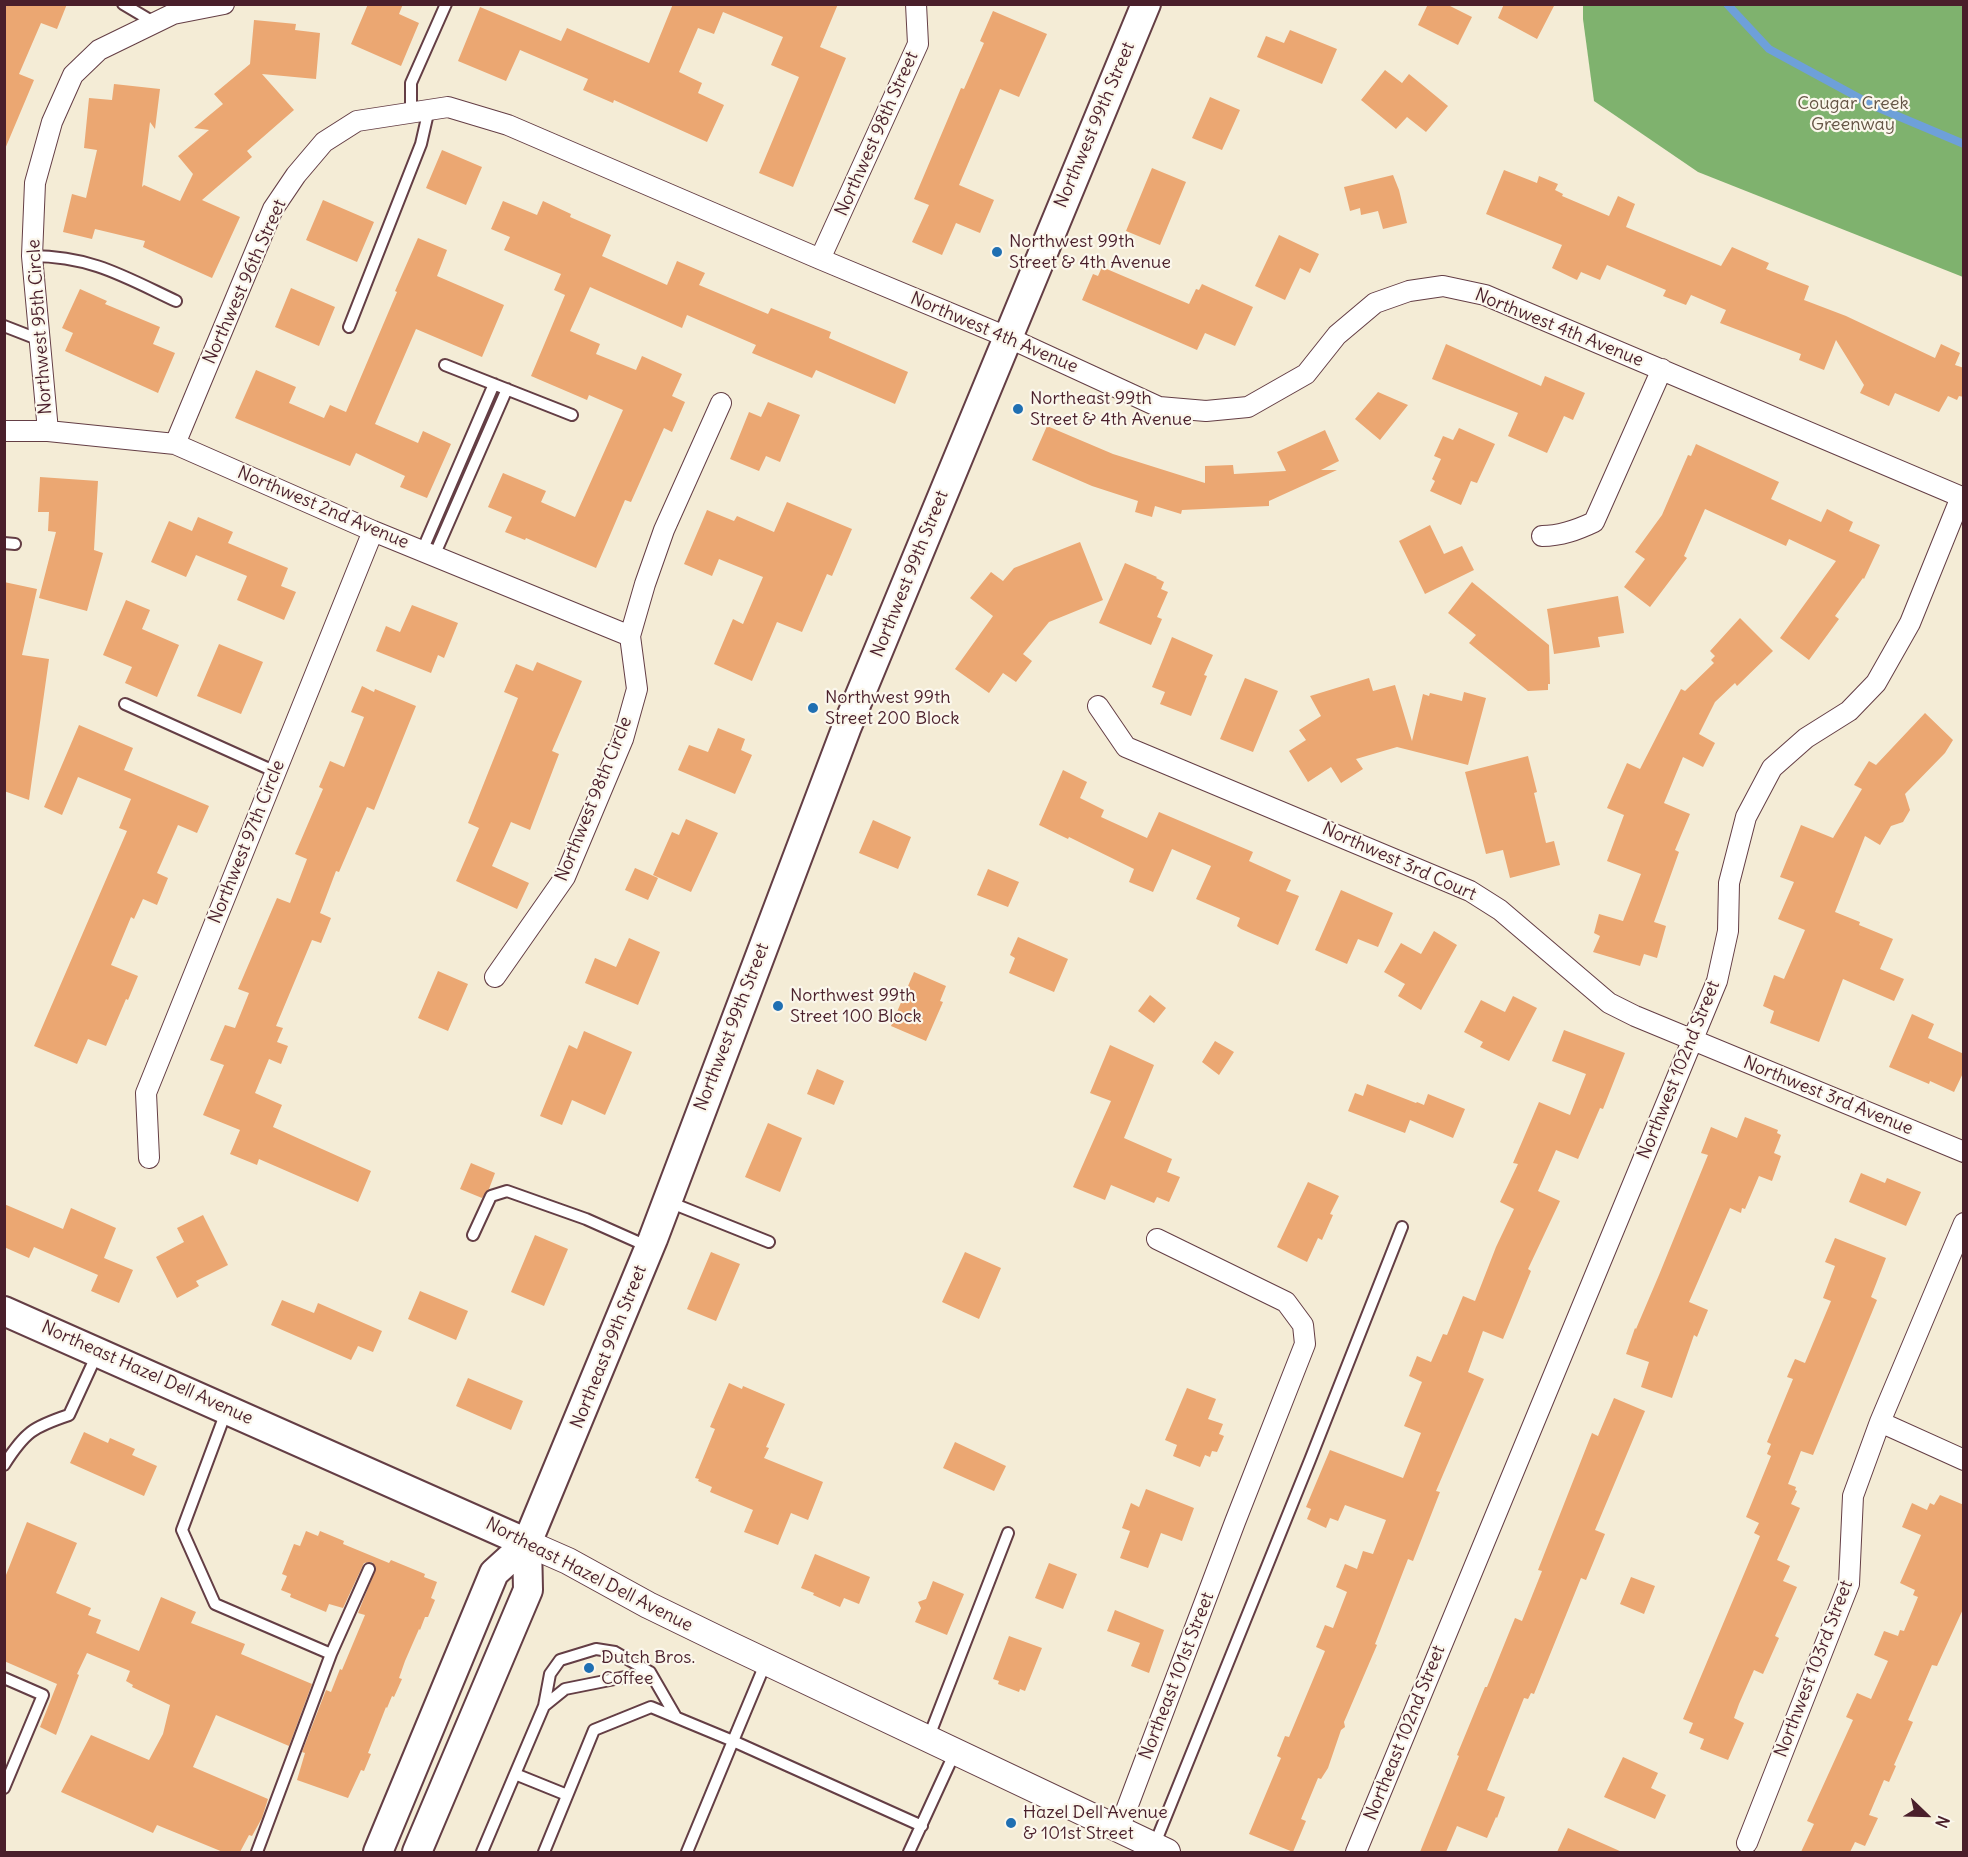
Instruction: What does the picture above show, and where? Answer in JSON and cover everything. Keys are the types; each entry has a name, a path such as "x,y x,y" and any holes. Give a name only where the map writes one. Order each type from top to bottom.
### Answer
{"main road":[{"name":"Northwest 99th Street","path":"685,1149 846,729 1146,4"},
{"name":"Northeast 99th Street","path":"417,1852 528,1590 527,1543 650,1247 685,1149"},
{"name":"Northeast Hazel Dell Avenue","path":"4,1311 527,1543"},
{"name":"Northeast 99th Street","path":"378,1852 494,1573 527,1543"}],"street":[{"name":"Northwest 95th Circle","path":"48,432 32,256 35,183 52,122 74,75 99,50 173,14 224,4"},
{"name":"Northwest 98th Street","path":"820,260 918,44 916,4"},
{"name":"Northwest 96th Street","path":"175,444 273,209 296,175 324,142 357,121 448,107 508,125"},
{"name":"Northwest 4th Avenue","path":"508,125 820,260 1007,337 1160,407 1206,411 1248,407 1306,374 1337,335 1375,303 1409,291 1443,286 1485,295 1962,498"},
{"path":"1542,536 1553,536 1572,531 1594,522 1662,369"},
{"name":"Northwest 98th Circle","path":"495,977 565,877 622,739 637,689 630,636 645,584 664,530 721,403"},
{"name":"Northwest 2nd Avenue","path":"4,431 48,432 175,444 373,531 630,636"},
{"name":"Northwest 102nd Street","path":"1454,1613 1717,981 1728,931 1729,882 1746,817 1772,768 1806,738 1849,711 1876,683 1910,623 1962,498"},
{"name":"Northwest 97th Circle","path":"149,1158 146,1093 373,531"},
{"name":"Northwest 3rd Court","path":"1098,706 1126,747 1470,891 1500,910 1609,1003 1692,1041"},
{"name":"Northwest 3rd Avenue","path":"1692,1041 1964,1152"},
{"name":"Northwest 103rd Street","path":"1746,1848 1849,1584 1853,1496 1880,1422 1964,1223"},
{"name":"Northeast 101st Street","path":"1119,1830 1305,1344 1302,1325 1286,1302 1157,1239"},
{"path":"1880,1422 1964,1460"},
{"name":"Northeast Hazel Dell Avenue","path":"527,1543 568,1561 648,1605 1160,1849"},
{"name":"Northeast 102nd Street","path":"1356,1852 1454,1613"}],"lane":[{"path":"123,4 155,22"},
{"path":"349,327 421,144 420,111 411,83 446,4"},
{"path":"32,256 58,256 88,262 118,273 176,301"},
{"path":"4,326 40,340"},
{"path":"445,365 572,416"},
{"path":"428,554 494,384"},
{"path":"428,554 507,389"},
{"path":"125,704 276,772"},
{"path":"473,1235 491,1196 507,1191 586,1219 650,1247"},
{"path":"666,1201 769,1242"},
{"path":"1160,1849 1402,1227"},
{"path":"4,1465 17,1445 38,1426 69,1415 98,1352"},
{"path":"228,1409 182,1530 215,1604 331,1654"},
{"path":"928,1739 1008,1533"},
{"path":"257,1852 331,1654 369,1569"},
{"path":"482,1852 544,1706 550,1674 560,1660 597,1649 615,1652 650,1672 676,1717"},
{"path":"687,1852 766,1662"},
{"path":"544,1706 565,1689 650,1672"},
{"path":"4,1678 43,1695 4,1788"},
{"path":"544,1852 594,1730 651,1707 733,1741 922,1826"},
{"path":"909,1852 955,1752"},
{"path":"515,1773 567,1795"}],"green space":[{"name":"Cougar Creek Greenway","path":"1583,5 1963,5 1963,277 1698,172 1594,101"}],"building":[{"path":"4,4 67,4 57,29 41,23 19,74 34,80 5,149"},
{"path":"368,4 403,4 399,14 419,23 401,66 351,44"},
{"path":"673,4 838,4 820,47 846,58 793,187 759,173 799,77 771,65 783,37 723,12 714,34 698,28 679,72 702,83 698,93 724,105 707,142 614,100 613,103 583,90 588,79 520,50 506,81 458,61 480,7 561,41 567,28 649,63"},
{"path":"1428,4 1446,4 1472,17 1458,45 1418,25"},
{"path":"1504,4 1555,4 1537,39 1498,18"},
{"path":"993,11 1047,34 1019,97 1000,89 959,185 994,200 980,233 956,223 942,255 912,242 929,205 914,199 961,88 964,89 984,43 980,41"},
{"path":"254,20 296,24 295,30 320,33 316,79 262,74 294,110 247,151 252,157 202,200 240,217 212,278 143,247 145,241 95,229 92,239 63,232 72,194 86,198 97,150 84,148 89,98 112,100 114,84 160,89 155,129 150,122 142,187 144,185 180,201 193,174 178,156 209,130 194,128 223,104 214,94 250,64"},
{"path":"1290,30 1337,49 1322,84 1257,57 1266,36 1284,43"},
{"path":"1385,70 1402,83 1409,74 1448,106 1426,132 1407,117 1396,129 1361,100"},
{"path":"1210,97 1240,110 1222,150 1192,138"},
{"path":"442,150 482,167 466,205 426,188"},
{"path":"1152,168 1186,182 1160,245 1126,231"},
{"path":"1504,170 1537,183 1539,176 1558,184 1555,190 1563,194 1562,196 1609,216 1618,196 1635,204 1626,227 1721,266 1732,247 1769,263 1766,269 1809,286 1804,300 1846,316 1935,358 1941,344 1960,353 1955,365 1964,368 1964,397 1959,396 1957,400 1948,396 1939,412 1895,393 1889,406 1860,393 1864,385 1836,340 1824,370 1799,360 1801,354 1720,323 1726,310 1691,295 1686,305 1663,296 1666,290 1607,265 1600,280 1581,272 1577,280 1552,268 1562,245 1486,214"},
{"path":"1393,175 1407,223 1383,229 1378,211 1361,215 1360,208 1350,211 1344,187"},
{"path":"323,200 374,222 357,262 306,240"},
{"path":"503,201 537,215 543,201 571,214 570,217 611,235 602,256 667,285 677,261 705,273 699,285 768,314 771,308 831,332 829,338 908,372 895,404 816,370 812,378 752,353 756,345 687,315 682,328 590,287 570,331 600,344 596,354 636,370 642,356 682,374 672,396 685,402 672,432 664,428 631,502 625,500 596,568 526,538 525,540 505,532 512,517 488,507 503,473 546,491 541,502 575,517 623,410 589,395 587,400 531,376 565,295 554,290 561,274 504,250 510,237 491,229"},
{"path":"1279,235 1319,254 1310,273 1300,268 1285,300 1255,286"},
{"path":"418,238 447,250 437,276 504,305 482,357 416,329 375,424 418,443 423,431 451,444 427,498 400,487 405,476 356,453 350,466 235,418 256,370 296,387 289,403 324,418 330,405 346,412"},
{"path":"1102,267 1189,304 1196,289 1199,290 1202,284 1253,307 1235,346 1205,333 1197,350 1082,300 1093,274 1098,276"},
{"path":"291,288 335,307 319,346 275,327"},
{"path":"80,289 107,301 105,304 160,327 153,344 175,353 158,393 65,351 73,333 62,328"},
{"path":"1446,344 1541,386 1545,376 1585,393 1573,420 1564,416 1547,453 1508,436 1518,413 1432,379"},
{"path":"1378,392 1408,405 1380,440 1355,419"},
{"path":"768,402 800,415 780,462 766,456 759,471 730,459 749,412 761,417"},
{"path":"1047,426 1113,454 1205,483 1205,466 1233,465 1234,474 1286,471 1277,452 1325,430 1339,461 1321,470 1337,470 1269,501 1269,506 1182,510 1181,514 1155,506 1152,517 1135,512 1138,501 1092,486 1032,460"},
{"path":"1459,428 1495,444 1477,483 1471,481 1461,505 1430,491 1435,481 1432,479 1441,459 1434,456 1443,436 1453,440"},
{"path":"1696,444 1779,482 1771,499 1821,522 1827,509 1853,522 1849,531 1880,545 1864,579 1835,616 1839,619 1809,660 1780,638 1836,561 1789,539 1786,546 1705,509 1684,556 1687,558 1650,607 1624,587 1645,559 1635,552 1662,515 1688,455 1691,456"},
{"path":"40,477 98,481 94,550 103,553 87,611 39,598 56,532 48,531 49,512 38,512"},
{"path":"787,502 852,529 832,576 827,574 802,632 777,622 752,681 714,664 733,619 743,624 763,577 719,559 712,576 684,564 707,510 734,521 737,516 774,532"},
{"path":"198,517 233,532 228,543 288,568 281,586 296,592 284,620 237,600 247,576 196,555 186,577 151,562 169,521 192,531"},
{"path":"1430,525 1444,554 1462,546 1474,570 1425,594 1399,541"},
{"path":"1080,542 1103,600 1049,622 1023,654 1032,661 1016,682 1003,673 989,693 955,669 993,616 970,598 991,572 1003,581 1014,568"},
{"path":"1125,563 1157,577 1164,582 1161,589 1168,592 1157,617 1162,619 1151,645 1099,623"},
{"path":"4,582 37,589 22,655 49,659 29,800 4,791"},
{"path":"1472,582 1549,645 1550,684 1548,684 1548,690 1528,691 1469,643 1476,635 1448,613"},
{"path":"1618,596 1624,633 1598,637 1600,647 1554,654 1547,609"},
{"path":"126,600 150,610 142,629 179,645 157,697 125,683 132,667 103,655"},
{"path":"412,605 458,623 444,658 438,655 431,673 376,651 386,626 400,632"},
{"path":"1740,618 1773,651 1737,686 1735,683 1715,702 1699,734 1715,743 1703,767 1683,757 1664,803 1690,814 1675,850 1679,852 1654,922 1666,926 1657,958 1644,954 1640,966 1593,952 1600,936 1594,933 1599,914 1623,921 1641,874 1607,861 1624,815 1607,808 1627,763 1640,769 1681,689 1685,691 1714,663 1711,660 1715,656 1710,651"},
{"path":"1172,637 1213,655 1191,716 1160,704 1165,692 1152,687"},
{"path":"219,644 263,662 241,714 197,696"},
{"path":"537,662 582,681 552,751 559,754 530,830 511,822 492,866 529,883 517,909 456,881 479,828 468,823 518,698 504,692 516,664 533,671"},
{"path":"1245,678 1278,691 1253,752 1220,739"},
{"path":"1369,678 1373,691 1395,685 1412,741 1423,694 1429,696 1430,693 1462,701 1464,692 1486,698 1468,765 1397,747 1356,759 1363,769 1341,783 1331,767 1308,782 1289,751 1306,740 1299,730 1321,716 1310,696"},
{"path":"362,686 416,706 374,810 367,807 339,872 336,871 320,913 331,918 321,943 312,940 276,1026 283,1028 277,1042 288,1046 281,1064 269,1059 255,1093 282,1105 273,1127 371,1171 358,1202 259,1159 257,1165 230,1154 240,1130 203,1115 224,1065 210,1060 225,1025 235,1028 249,993 238,989 277,898 290,903 307,859 295,854 323,789 319,787 330,761 344,767 364,717 351,712"},
{"path":"1925,713 1953,740 1945,753 1905,794 1910,810 1903,822 1891,826 1880,845 1865,836 1835,912 1893,939 1880,969 1904,979 1894,1001 1843,979 1819,1042 1770,1023 1774,1011 1763,1006 1774,975 1784,979 1805,930 1778,919 1794,882 1780,877 1801,825 1833,838 1862,789 1854,785 1869,761 1876,765"},
{"path":"79,725 133,748 124,770 209,806 197,833 178,825 157,873 168,878 157,905 143,899 134,919 131,917 111,965 138,976 128,1000 126,999 106,1046 88,1039 77,1064 34,1046 127,831 119,828 131,799 78,777 62,815 44,807"},
{"path":"718,728 745,739 741,750 752,755 735,794 678,770 689,745 708,752"},
{"path":"1528,756 1546,843 1554,841 1560,865 1510,878 1503,850 1486,854 1465,772"},
{"path":"1063,770 1087,782 1080,798 1104,810 1101,817 1147,838 1159,812 1253,852 1249,861 1291,880 1286,891 1299,896 1278,945 1241,929 1237,926 1240,918 1196,899 1211,866 1172,849 1153,892 1129,882 1134,869 1039,825"},
{"path":"686,819 718,833 691,892 653,875 672,832 679,835"},
{"path":"873,820 911,837 898,869 859,853"},
{"path":"635,868 658,878 648,900 625,890"},
{"path":"988,869 1019,882 1008,907 977,895"},
{"path":"1341,890 1393,913 1378,947 1358,939 1347,964 1315,950"},
{"path":"1434,931 1457,945 1421,1010 1398,996 1405,984 1384,972 1401,943 1421,954"},
{"path":"1018,937 1068,959 1054,992 1009,973 1015,958 1010,955"},
{"path":"629,938 660,952 638,1005 585,983 595,958 616,967"},
{"path":"438,971 468,984 448,1031 418,1018"},
{"path":"914,972 946,986 940,1001 943,1002 926,1041 891,1026"},
{"path":"1150,995 1166,1008 1154,1023 1138,1011"},
{"path":"1513,996 1537,1008 1509,1061 1480,1047 1483,1042 1464,1032 1481,1000 1505,1012"},
{"path":"1912,1014 1934,1024 1928,1038 1964,1054 1964,1071 1954,1092 1889,1067"},
{"path":"1564,1030 1625,1053 1603,1109 1600,1108 1578,1159 1556,1150 1538,1191 1560,1201 1528,1269 1531,1271 1503,1339 1483,1331 1468,1372 1484,1379 1436,1491 1440,1492 1413,1561 1408,1559 1328,1768 1321,1779 1318,1778 1301,1819 1306,1821 1293,1852 1249,1834 1281,1758 1277,1756 1285,1736 1289,1737 1325,1651 1316,1647 1325,1625 1333,1628 1347,1592 1336,1587 1345,1564 1357,1569 1363,1551 1373,1554 1386,1520 1345,1505 1338,1521 1330,1518 1326,1528 1307,1519 1311,1509 1306,1507 1330,1450 1403,1478 1421,1433 1404,1426 1422,1382 1409,1376 1417,1356 1431,1362 1443,1334 1447,1335 1463,1296 1475,1301 1514,1209 1500,1202 1518,1164 1513,1163 1539,1102 1570,1115 1586,1074 1552,1061"},
{"path":"584,1031 632,1052 605,1115 572,1100 562,1125 540,1116 569,1045 577,1049"},
{"path":"1215,1041 1234,1052 1219,1075 1202,1062"},
{"path":"1110,1045 1154,1065 1124,1138 1172,1159 1167,1172 1180,1177 1169,1202 1157,1197 1154,1203 1111,1185 1105,1200 1073,1187 1111,1101 1090,1093"},
{"path":"817,1069 844,1081 834,1105 807,1094"},
{"path":"1367,1084 1416,1103 1424,1105 1428,1094 1465,1109 1453,1138 1410,1120 1405,1133 1348,1111 1355,1093 1363,1096"},
{"path":"1745,1117 1778,1130 1777,1133 1781,1135 1774,1153 1781,1156 1772,1181 1759,1176 1745,1209 1742,1208 1741,1213 1730,1208 1689,1302 1708,1310 1697,1337 1694,1335 1672,1398 1641,1387 1649,1362 1626,1354 1708,1155 1701,1153 1711,1127 1737,1138"},
{"path":"768,1123 802,1138 780,1192 745,1177"},
{"path":"471,1163 495,1173 489,1189 482,1198 460,1189"},
{"path":"1861,1173 1885,1183 1887,1178 1921,1192 1906,1226 1849,1202"},
{"path":"1308,1182 1339,1196 1330,1214 1333,1215 1322,1240 1318,1238 1307,1262 1277,1247"},
{"path":"4,1204 63,1229 71,1208 116,1228 104,1258 133,1270 119,1303 91,1291 98,1275 34,1247 29,1258 4,1247"},
{"path":"203,1215 228,1265 196,1281 199,1286 177,1298 156,1257 184,1242 177,1228"},
{"path":"535,1235 568,1249 544,1306 511,1292"},
{"path":"1835,1238 1886,1258 1871,1297 1877,1300 1813,1455 1801,1451 1788,1484 1796,1487 1797,1491 1791,1504 1800,1508 1777,1560 1790,1566 1783,1581 1797,1587 1775,1636 1779,1638 1763,1674 1754,1670 1739,1704 1734,1718 1744,1723 1728,1760 1700,1749 1704,1739 1689,1733 1693,1723 1683,1719 1760,1536 1754,1533 1759,1523 1746,1517 1771,1456 1767,1454 1771,1444 1767,1442 1793,1379 1787,1377 1795,1359 1805,1363 1831,1301 1823,1298 1835,1266 1825,1262"},
{"path":"711,1252 740,1264 716,1321 687,1309"},
{"path":"965,1252 1001,1268 979,1319 942,1302"},
{"path":"420,1291 468,1311 456,1340 408,1319"},
{"path":"282,1300 314,1313 318,1303 382,1331 373,1352 358,1346 351,1360 271,1325"},
{"path":"468,1378 523,1401 511,1430 456,1406"},
{"path":"729,1383 742,1389 743,1386 785,1404 766,1447 769,1448 764,1458 823,1482 808,1520 791,1513 778,1545 744,1532 753,1510 710,1492 712,1487 695,1478 715,1429 710,1427"},
{"path":"1187,1388 1216,1399 1208,1419 1223,1424 1219,1434 1224,1436 1217,1452 1212,1451 1210,1457 1205,1455 1200,1467 1173,1456 1177,1445 1165,1440"},
{"path":"1614,1398 1645,1411 1595,1530 1605,1534 1586,1580 1581,1578 1534,1694 1531,1693 1528,1699 1524,1698 1487,1790 1505,1797 1497,1818 1487,1838 1457,1826 1446,1852 1420,1852 1459,1756 1457,1755 1515,1618 1522,1621 1542,1571 1538,1570 1592,1433 1598,1436"},
{"path":"84,1432 108,1443 110,1438 135,1449 132,1455 157,1466 144,1496 70,1463"},
{"path":"955,1442 1006,1466 994,1491 943,1468"},
{"path":"1146,1489 1194,1508 1182,1541 1161,1533 1148,1568 1120,1558 1130,1531 1122,1528 1131,1503 1139,1507"},
{"path":"1940,1495 1964,1505 1964,1607 1937,1666 1932,1665 1908,1720 1913,1722 1894,1765 1896,1766 1889,1782 1884,1780 1869,1815 1878,1818 1865,1846 1855,1842 1850,1852 1801,1852 1814,1824 1807,1821 1853,1720 1846,1717 1857,1693 1871,1699 1888,1661 1874,1655 1884,1631 1898,1636 1900,1630 1904,1631 1918,1597 1913,1595 1915,1590 1900,1583 1921,1535 1902,1527 1912,1503 1927,1510 1930,1503 1934,1505"},
{"path":"27,1522 77,1543 56,1593 91,1608 88,1615 101,1620 96,1633 139,1651 161,1597 196,1612 191,1623 245,1644 241,1654 312,1684 289,1746 216,1715 193,1767 268,1799 262,1818 240,1852 223,1852 157,1825 153,1833 61,1792 91,1735 149,1760 163,1734 170,1705 132,1687 133,1685 126,1681 130,1671 87,1653 77,1674 79,1675 56,1735 40,1727 57,1684 4,1661 4,1580"},
{"path":"306,1531 318,1536 320,1531 344,1541 343,1544 389,1563 391,1560 425,1574 424,1577 437,1582 431,1598 435,1600 428,1617 425,1617 405,1661 399,1678 402,1679 394,1697 392,1696 386,1707 368,1753 371,1754 364,1771 361,1770 348,1798 297,1780 305,1753 302,1752 326,1690 331,1692 365,1615 358,1613 376,1568 372,1562 364,1563 343,1608 329,1604 326,1612 290,1597 291,1594 281,1590 287,1576 282,1574 294,1544 300,1546"},
{"path":"815,1554 870,1577 859,1604 844,1598 840,1607 801,1588"},
{"path":"1049,1563 1077,1574 1063,1609 1035,1598"},
{"path":"1631,1577 1655,1586 1644,1614 1620,1604"},
{"path":"933,1581 964,1594 947,1635 915,1622 921,1608 918,1602 926,1599"},
{"path":"1115,1610 1164,1630 1149,1673 1131,1666 1140,1643 1107,1631"},
{"path":"1009,1636 1042,1648 1025,1691 1020,1689 1019,1692 998,1684 999,1681 993,1679"},
{"path":"1623,1757 1658,1773 1651,1788 1666,1795 1655,1819 1604,1797"},
{"path":"1568,1828 1622,1852 1557,1852"}],"waterway":[{"path":"1727,4 1769,49 1874,106 1964,144"}],"place":[{"name":"Northwest 99th Street & 4th Avenue","path":"997,252"},
{"name":"Northeast 99th Street & 4th Avenue","path":"1018,409"},
{"name":"Northwest 99th Street 200 Block","path":"813,708"},
{"name":"Northwest 99th Street 100 Block","path":"778,1006"},
{"name":"Dutch Bros. Coffee","path":"589,1668"},
{"name":"Hazel Dell Avenue & 101st Street","path":"1011,1823"}]}
